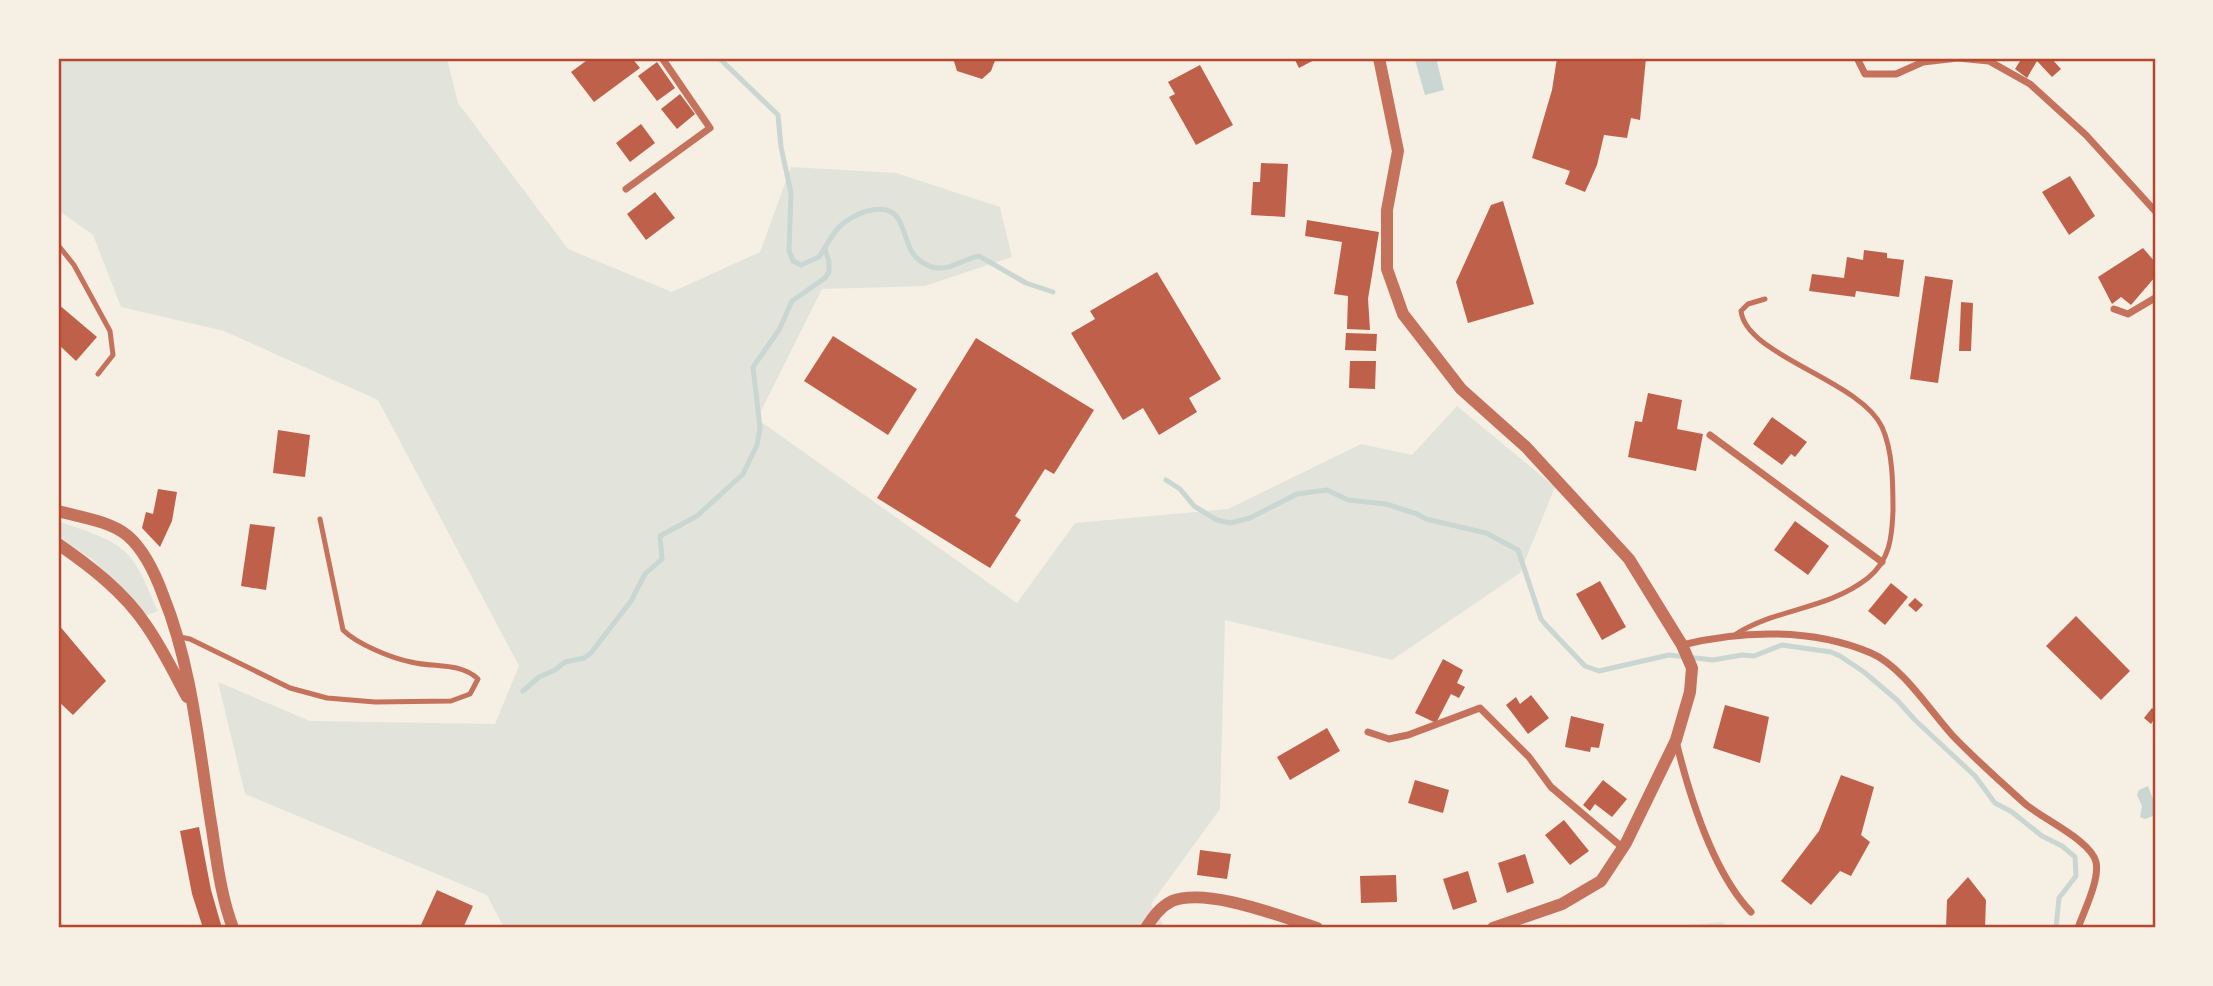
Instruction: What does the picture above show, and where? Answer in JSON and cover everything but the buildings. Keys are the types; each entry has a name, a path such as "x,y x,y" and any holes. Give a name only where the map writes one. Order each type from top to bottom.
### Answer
{"street":[{"path":"626,189 710,128 662,58"},
{"path":"1379,58 1398,151 1387,210 1387,269 1403,314 1461,388 1526,447 1629,559 1682,645 1692,668 1690,692 1676,740 1623,848 1601,881 1562,905 1493,928"},
{"path":"1857,58 1865,74 1896,74 1923,62 1989,61 2030,85 2049,101 2085,135 2155,211"},
{"path":"2114,309 2128,314 2155,298"},
{"path":"1710,435 1882,562"},
{"path":"58,510 105,524 126,534 154,572 187,669 220,883 233,928"},
{"path":"58,544 84,562 121,595 146,624 192,706"},
{"path":"1682,645 1714,637 1772,634 1823,638 1873,654 1907,681 1952,735 2036,814 2076,837 2091,851 2096,862 2096,876 2078,928"},
{"path":"1368,732 1389,739 1408,736 1480,708 1530,758 1551,787 1623,848"},
{"path":"1676,740 1694,804 1715,855 1740,901 1751,912"},
{"path":"1146,928 1156,912 1173,901 1195,898 1234,903 1317,928"}],"lane":[{"path":"58,245 74,265 110,331 113,355 97,374"},
{"path":"1734,636 1752,624 1813,607 1868,578 1886,558 1893,533 1894,485 1882,427 1868,407 1833,383 1798,365 1747,327 1742,320 1741,311 1748,304 1765,299"},
{"path":"177,637 190,639 290,688 327,698 375,702 451,701 470,694 478,679 471,672 449,666 411,662 352,640 342,630 320,519"}],"shaded area":[{"path":"58,58 447,58 458,103 568,249 672,292 760,252 791,167 896,173 1000,207 1012,257 925,286 822,289 757,419 1017,603 1075,523 1228,509 1361,444 1412,455 1457,406 1555,487 1520,573 1392,660 1225,620 1220,809 1151,904 1165,928 504,928 487,895 245,794 218,682 310,721 495,724 519,666 378,400 224,331 121,307 93,235 58,210"},
{"path":"1436,58 1444,90 1425,95 1415,60"},
{"path":"63,523 102,537 123,550 139,570 158,611 147,615 92,559 59,538 58,524"},
{"path":"2148,786 2153,799 2153,816 2145,819 2140,817 2142,806 2137,795 2139,790"},
{"path":"1722,922 1730,928 1654,928"}],"waterway":[{"path":"719,58 778,115 781,147 791,193 789,251 793,261 801,265 819,257 841,225 865,212 881,209 894,214 917,259 932,267 950,267 979,256 1026,283 1053,292"},
{"path":"523,691 539,677 565,662 584,658 591,653 631,601 645,574 662,559 660,536 697,516 743,474 757,445 760,428 753,367 779,330 792,301 825,278 829,272 825,249"},
{"path":"1166,480 1180,489 1194,506 1217,520 1230,523 1250,518 1297,494 1327,490 1348,500 1386,504 1426,519 1486,533 1518,550 1541,619 1585,666 1599,671 1669,655 1713,660 1742,655 1754,656 1782,645 1831,652 1840,656 1897,700 1975,776 1995,803 2075,857 2076,876 2059,898 2056,928"}]}
